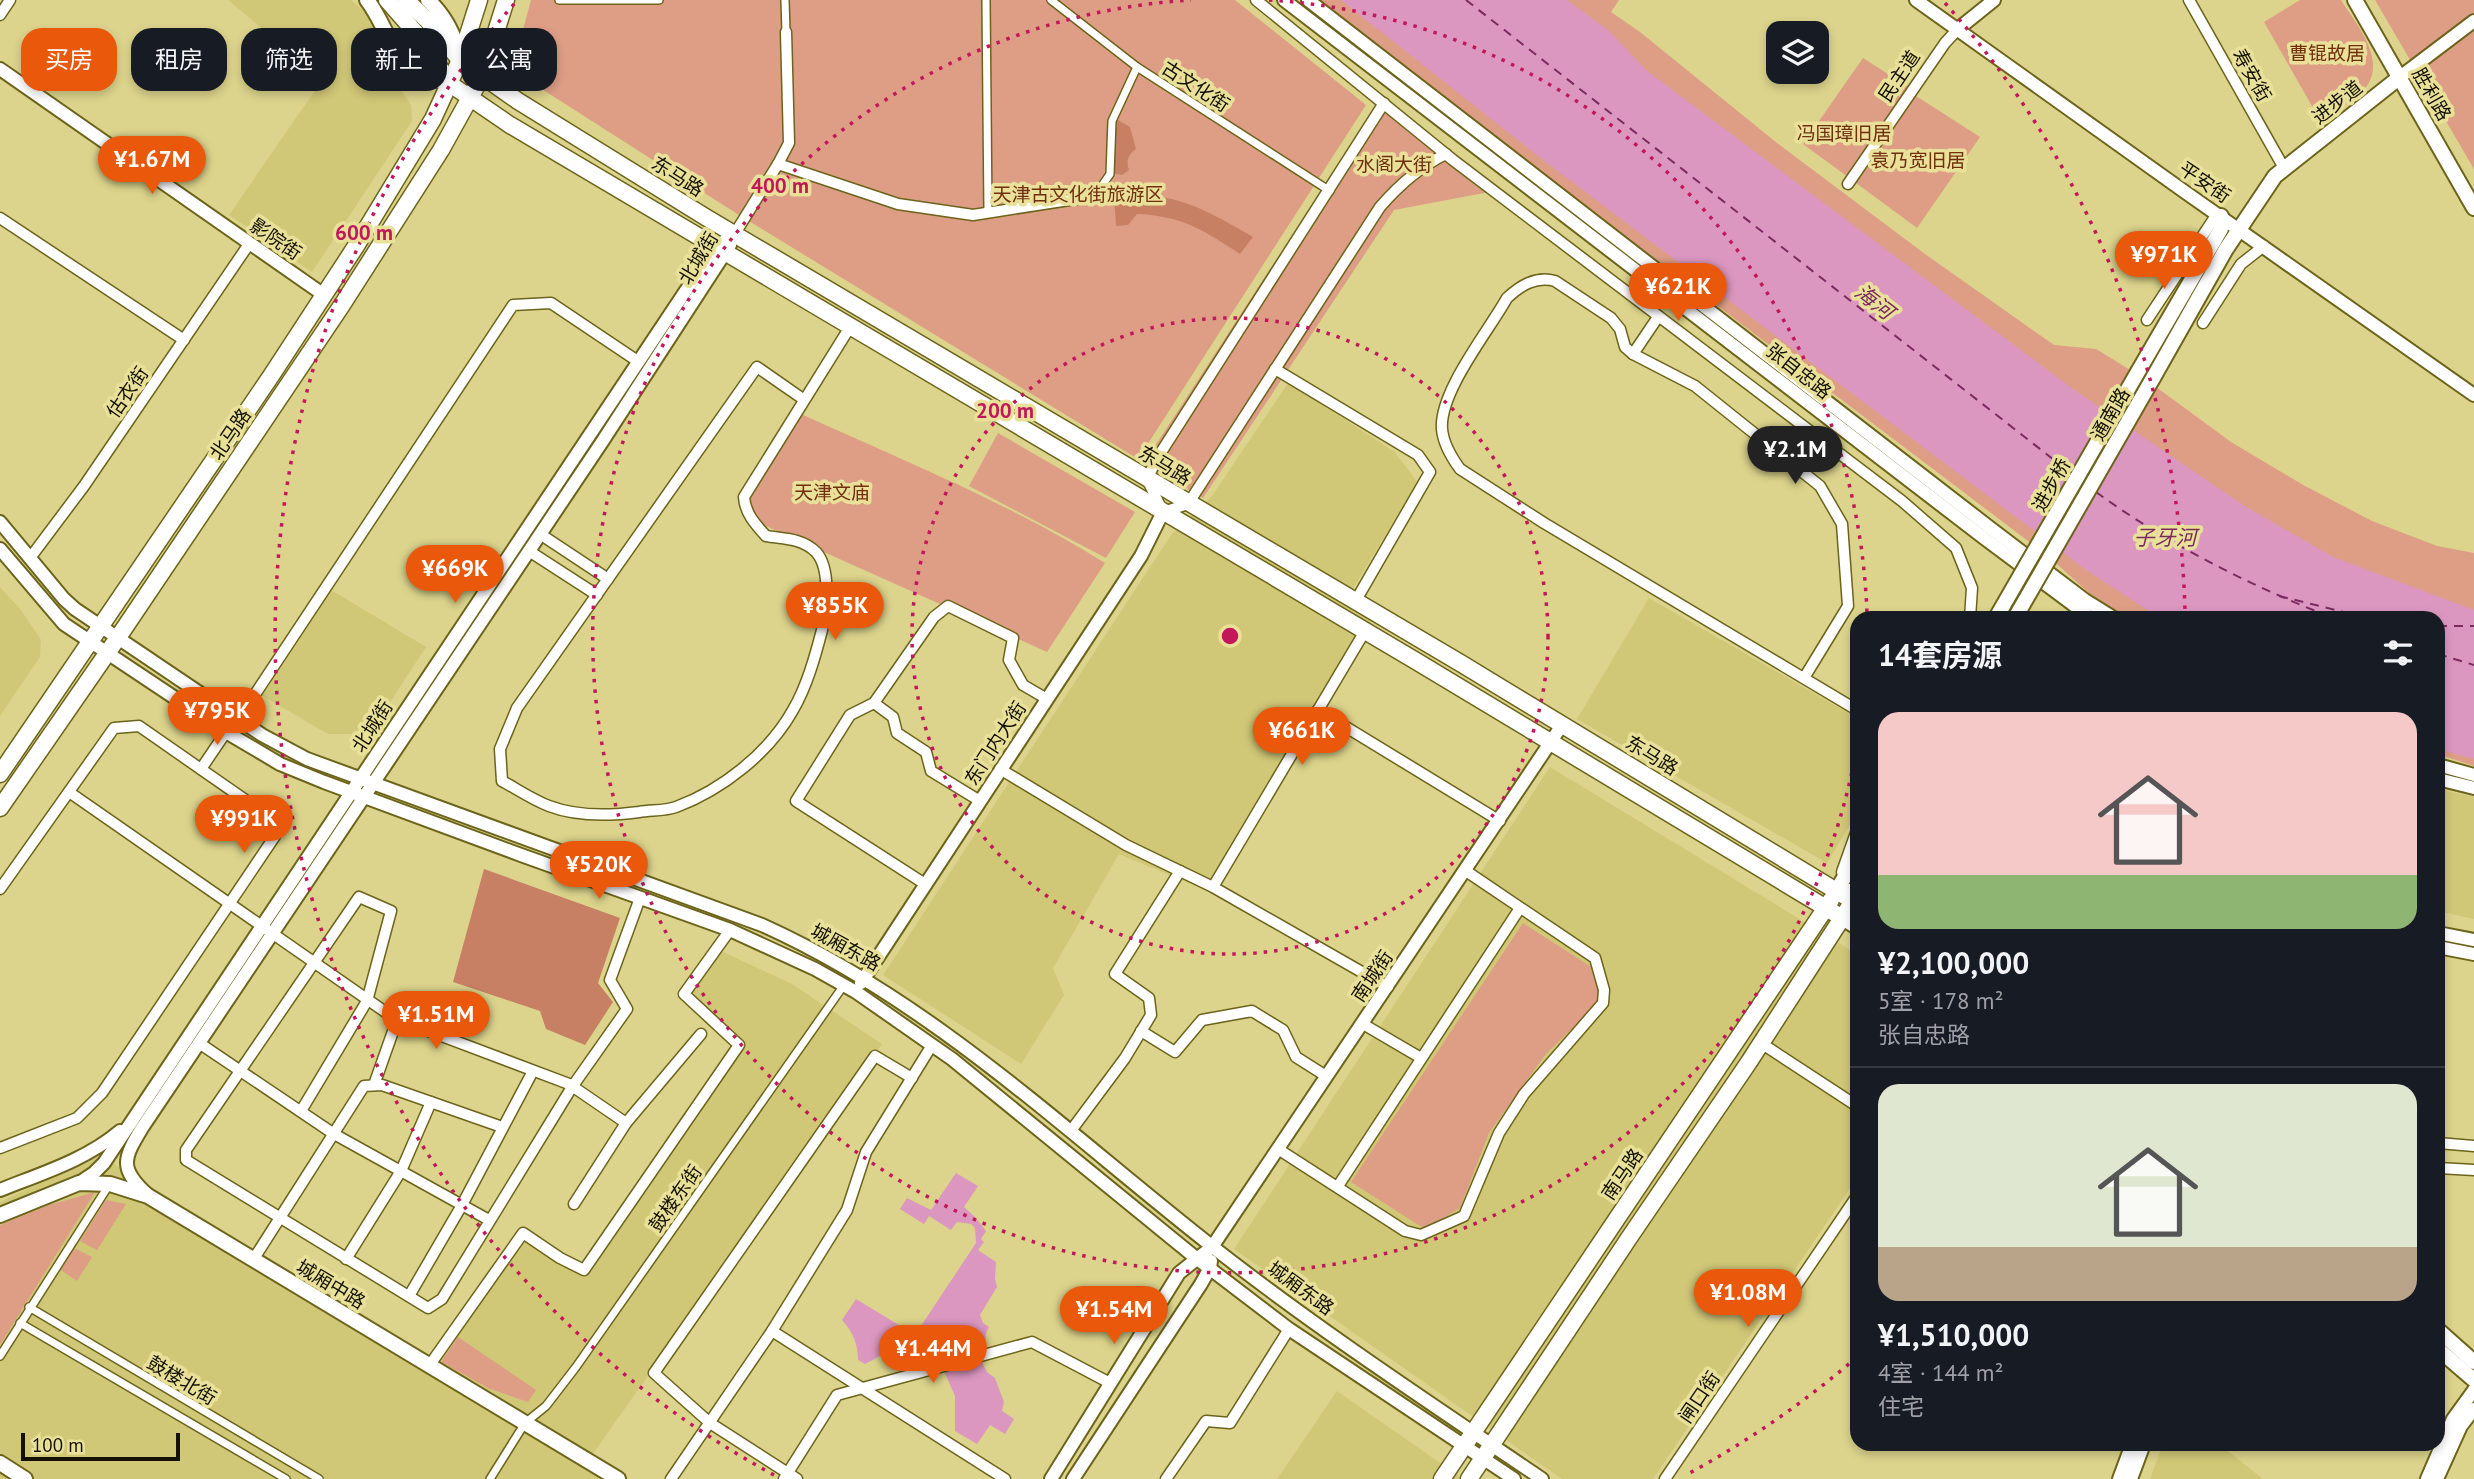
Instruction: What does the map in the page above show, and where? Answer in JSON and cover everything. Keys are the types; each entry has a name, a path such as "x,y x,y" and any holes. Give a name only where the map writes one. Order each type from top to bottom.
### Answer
{"main road":[{"path":"367,0 408,65 418,74 450,84 510,125 1365,631 1850,923"},
{"path":"387,0 423,41 450,84"},
{"name":"东马路","path":"406,0 427,20 460,60"},
{"path":"428,0 443,17 451,32 460,60"},
{"name":"北马路","path":"0,774 324,295 433,119 460,60 479,0"},
{"name":"北马路","path":"497,28 506,0"},
{"name":"胜利路","path":"2355,0 2474,208"},
{"name":"进步道","path":"2239,229 2266,188 2284,168 2400,77"},
{"name":"北马路","path":"0,807 117,639 356,284 441,150 474,91"},
{"name":"东马路","path":"504,91 734,235 1562,725 1836,892 1850,896"},
{"name":"通南路","path":"2138,370 2221,229 2219,215"},
{"name":"通南路","path":"2019,611 2239,229"},
{"name":"进步桥","path":"2000,611 2138,370"},
{"path":"1836,892 1850,867"},
{"name":"南马路","path":"1442,1479 1836,892"},
{"path":"1469,1479 1761,1043 1850,905"},
{"name":"城厢中路","path":"4,1214 79,1183 110,1184 148,1196 618,1479"},
{"path":"2445,1336 2474,1362"},
{"path":"2445,1355 2474,1380"},
{"path":"0,1463 25,1479"}],"street":[{"path":"0,15 10,0"},
{"path":"559,0 659,0"},
{"path":"734,235 789,143 785,0"},
{"path":"986,0 988,213"},
{"name":"古文化街","path":"1051,0 1138,67 1330,191"},
{"path":"1256,0 1446,154 1891,492 1956,548 1972,588 1970,611"},
{"name":"张自忠路","path":"1284,0 2082,611"},
{"name":"张自忠路","path":"1307,0 1978,519 2103,611"},
{"name":"平安街","path":"1916,0 2474,395"},
{"name":"民主道","path":"1848,184 1945,43 1994,0"},
{"name":"寿安街","path":"2189,0 2284,168"},
{"name":"进步道","path":"2400,77 2474,21"},
{"path":"778,164 898,204 973,215 1095,196 1110,174 1112,121 1138,67"},
{"name":"影院街","path":"0,69 324,295"},
{"path":"1384,103 1158,457 1147,479 1163,512 1188,504 1380,207 1411,176 1446,154"},
{"path":"2147,320 2219,215"},
{"path":"0,218 184,340"},
{"name":"北城街","path":"148,1196 127,1170 127,1155 142,1128 199,1043 267,931 639,362 720,250 734,235"},
{"name":"估衣街","path":"30,558 84,486 249,244"},
{"path":"2203,323 2241,264 2264,246"},
{"name":"北城街","path":"366,780 529,551 720,250"},
{"path":"1804,678 1848,606 1842,524 1820,486 1695,386 1633,354 1625,347 1620,328 1611,318 1555,281 1546,278 1535,280 1518,288 1507,298 1450,390 1444,408 1442,430 1451,458 1473,480 1850,706"},
{"path":"238,720 513,305 551,303 639,362"},
{"path":"1633,354 1658,317"},
{"path":"803,399 757,367 517,708 500,749 502,781 549,806 574,813 612,816 673,808 709,792 743,769 764,748 793,711 816,655 827,611 823,565 818,554 792,538 766,536 750,517 744,496 850,327"},
{"path":"1275,369 1418,456 1430,472 1355,602"},
{"name":"东门内大街","path":"850,989 865,978 1141,556 1163,512"},
{"name":"城厢东路","path":"0,522 64,599 100,628 238,720 307,759 762,925 865,978 951,1036 1212,1247 1542,1479"},
{"path":"540,534 608,579"},
{"name":"城厢东路","path":"0,549 57,618 106,654 280,764 730,930 777,950 850,989 932,1045 1196,1258 1289,1329 1514,1479"},
{"path":"529,551 597,595"},
{"path":"925,884 796,801 850,715 874,703 934,617 948,606 1013,638 1009,660 1023,685 1047,699"},
{"path":"1213,887 1365,631"},
{"path":"874,703 893,717 897,733 926,752 931,771 979,801"},
{"path":"1318,710 1500,821"},
{"name":"南城街","path":"1051,1479 1179,1273 1212,1247 1562,725"},
{"path":"0,889 114,728 139,726 274,820 275,836 102,1093 78,1118 0,1148"},
{"path":"201,769 226,732"},
{"path":"2445,767 2474,775"},
{"path":"1000,769 1126,845 1213,887 1388,986"},
{"path":"2445,781 2474,788"},
{"path":"69,792 230,903 312,964 397,1020 572,1087 626,1123"},
{"path":"1836,892 1850,845"},
{"path":"1070,1132 1151,1016 1149,998 1115,974 1180,871"},
{"path":"1278,1149 1405,1231 1421,1235 1464,1216 1499,1133 1524,1094 1602,1003 1604,990 1595,958 1466,871"},
{"path":"300,1111 368,1000 391,911 359,897 186,1150 186,1160 428,1308 442,1299 572,1087 627,1009 610,980 640,898"},
{"path":"1338,1186 1520,908"},
{"path":"429,1366 523,1233 560,1258 584,1270 698,1105 739,1045 684,995 730,930"},
{"name":"北城街","path":"79,1183 104,1163 267,931"},
{"path":"2445,934 2474,940"},
{"path":"2445,948 2474,954"},
{"name":"鼓楼东街","path":"490,1479 525,1423 546,1406 576,1367 850,989"},
{"path":"1141,1031 1175,1052 1202,1020 1252,1012 1283,1030 1296,1057 1326,1076"},
{"path":"374,1086 397,1020"},
{"path":"1363,1024 1421,1058"},
{"path":"574,1204 626,1123 701,1034"},
{"path":"199,1043 334,1134 489,1220"},
{"path":"1761,1043 1850,1101"},
{"path":"671,1479 772,1331 847,1210 866,1152 932,1045"},
{"path":"912,1078 875,1056 654,1373 710,1423 789,1477 837,1395 1032,1342 1110,1383"},
{"path":"409,1296 462,1205 533,1071"},
{"path":"253,1260 364,1086 382,1085 502,1126"},
{"path":"346,1259 401,1171 431,1102"},
{"path":"0,1190 89,1152 110,1140 131,1122"},
{"path":"2445,1144 2474,1146"},
{"path":"2445,1168 2474,1170"},
{"path":"0,1356 110,1184"},
{"name":"闸口街","path":"1665,1479 1850,1206"},
{"name":"南城街","path":"1076,1478 1210,1268 1212,1247"},
{"name":"鼓楼北街","path":"29,1307 319,1479"},
{"name":"鼓楼北街","path":"20,1322 286,1479"},
{"path":"1166,1479 1206,1421 1230,1423 1289,1329"},
{"path":"772,1331 1005,1479"},
{"path":"2445,1437 2453,1419 2474,1390"},
{"path":"2437,1479 2461,1426 2474,1409"},
{"path":"2119,1479 2129,1451"},
{"path":"2131,1479 2141,1451"},
{"path":"2427,1479 2439,1451"}],"shaded area":[{"path":"228,0 351,0 370,17 376,28 351,28 351,91 401,91 411,105 412,121 312,272 229,215 315,91 337,91 337,28 262,28"},
{"path":"1118,120 1130,127 1136,149 1128,158 1129,170 1122,175 1112,173 1115,122"},
{"path":"1114,195 1153,196 1179,201 1205,211 1253,237 1240,254 1203,231 1167,218 1137,214 1128,225 1116,226"},
{"path":"1288,383 1395,452 1417,482 1345,602 1372,620 1210,892 1119,854 1053,968 1064,995 1021,1064 883,975 1171,535 1212,496"},
{"path":"0,587 21,610 41,640 40,657 0,716"},
{"path":"326,587 426,647 369,734 328,734 256,692"},
{"path":"1649,598 1850,714 1850,825 1827,863 1577,719"},
{"path":"1550,767 1850,950 1850,1188 1653,1479 1562,1479 1234,1249"},
{"path":"2445,791 2474,797 2474,919 2445,913"},
{"path":"484,869 620,918 598,983 613,1002 585,1045 546,1029 540,1011 453,982"},
{"path":"721,951 792,984 882,1044 585,1465 608,1479 0,1479 0,1202 99,1155 435,1361 525,1233 587,1272 744,1045 688,994"},
{"path":"1337,1391 1463,1479 1277,1479"},
{"path":"2160,1451 2228,1451 2263,1479 2150,1479"}],"green space":[{"name":"天津古文化街旅游区","path":"531,0 1235,0 1366,105 1138,459 739,215 545,91 557,91 557,28 523,28"},
{"name":"子牙河","path":"1319,0 1619,0 1611,12 1640,32 1777,143 1925,254 2054,345 2096,349 2148,381 2231,442 2305,486 2372,521 2437,546 2474,553 2474,766 2445,756 2445,611 2118,611 2090,594 2048,556 1485,130"},
{"name":"曹锟故居","path":"2300,0 2341,0 2363,34 2372,58 2373,70 2361,93 2321,122 2264,22"},
{"path":"2375,0 2474,0 2474,169"},
{"name":"冯国璋旧居","path":"1863,58 1910,88 1848,177 1803,144"},
{"name":"水阁大街","path":"1383,95 1500,190 1394,210 1203,498 1144,463"},
{"name":"袁乃宽旧居","path":"1916,96 1980,137 1917,228 1856,183"},
{"name":"天津文庙","path":"799,413 993,502 1069,541 1105,563 1047,652 755,521 747,496"},
{"path":"998,433 1135,512 1106,558 969,486"},
{"path":"1523,923 1596,970 1600,1001 1545,1055 1489,1133 1460,1208 1425,1229 1351,1182"},
{"path":"95,1192 0,1345 0,1225 49,1205"},
{"path":"106,1200 126,1204 97,1250 80,1241"},
{"path":"74,1248 92,1257 77,1281 61,1270"},
{"path":"458,1337 536,1390 528,1402 490,1389 441,1362"}],"water":[{"name":"子牙河","path":"1341,0 1567,0 1608,30 1647,71 2073,389 2243,505 2333,557 2474,610 2474,759 2445,751 2445,611 2149,611 2086,570 1547,163"},
{"path":"956,1173 978,1186 964,1207 986,1231 981,1239 984,1242 978,1250 996,1262 997,1287 980,1315 983,1323 989,1327 983,1364 987,1372 995,1378 1004,1402 1002,1411 1014,1419 1005,1434 990,1425 977,1444 955,1431 955,1396 940,1362 923,1352 882,1355 865,1364 858,1360 854,1338 842,1320 856,1299 915,1335 976,1243 975,1228 971,1224 957,1222 951,1230 929,1216 924,1224 900,1209 907,1198 931,1210"}],"ferry route":[{"path":"1466,0 2072,474"},
{"path":"2096,492 2210,563 2316,611"},
{"path":"2279,596 2340,611"},
{"path":"2445,626 2474,626"},
{"path":"2445,656 2474,665"}],"water label":[{"name":"海河","path":"1874,302"}]}
